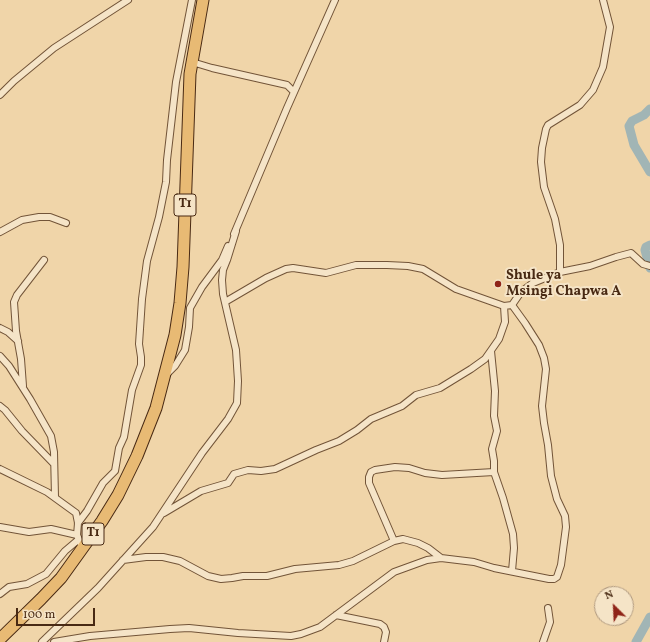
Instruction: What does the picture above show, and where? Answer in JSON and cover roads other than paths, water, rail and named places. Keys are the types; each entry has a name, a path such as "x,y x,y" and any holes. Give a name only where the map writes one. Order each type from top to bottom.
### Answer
{"highway":[{"name":"T1","path":"0,639 61,578 79,541 118,495 137,456 156,408 175,335 183,267 190,74 203,0"}],"street":[{"path":"0,95 14,81 54,48 128,0"},
{"path":"78,523 87,512 103,483 115,471 119,448 124,437 132,390 141,365 139,344 147,261 159,217 166,182 176,82 192,0"},
{"path":"165,376 175,366 185,350 189,327 190,308 202,287 222,260 236,231 294,92 335,0"},
{"path":"560,272 560,245 555,219 544,187 541,162 542,148 546,129 550,122 580,105 593,90 603,67 610,27 603,0"},
{"path":"192,62 287,85 294,92"},
{"path":"0,232 22,220 39,217 50,217 66,223"},
{"path":"42,642 98,588 153,527 202,453 228,419 237,403 238,381 236,350 225,302 222,280 223,270 236,231"},
{"path":"225,302 266,278 286,269 293,268 326,273 356,265 408,266 423,269 456,289 504,306 512,305 521,292 528,286 560,272 586,267 616,256 630,253 643,264 650,266"},
{"path":"23,388 14,308 15,298 44,260"},
{"path":"54,642 90,636 176,629 290,636 301,634 320,626 394,572 428,560 441,558 474,562 494,568 554,579 557,577 561,565 566,527 565,516 557,499 551,476 548,444 544,423 542,406 546,369 544,358 534,336 512,305"},
{"path":"162,514 201,491 228,483 234,474 248,470 261,471 275,469 339,441 371,419 402,406 416,395 440,388 471,369 485,359 492,351 500,339 505,322 504,306"},
{"path":"0,328 8,332 18,341"},
{"path":"492,351 495,391 494,416 497,431 492,449 494,472 514,534 512,571"},
{"path":"0,356 9,366 45,423 51,436 54,446 55,497"},
{"path":"0,406 54,464"},
{"path":"394,541 369,483 371,472 395,467 409,468 425,473 442,475 494,472"},
{"path":"0,469 37,486 55,497 76,513 79,541"},
{"path":"0,527 29,532 51,529 79,541"},
{"path":"123,560 146,557 163,557 180,561 208,576 220,579 243,576 267,576 295,570 339,565 353,561 394,541 403,539 418,543 428,548 441,558"},
{"path":"0,594 9,587 27,584 46,574 66,551 79,541"},
{"path":"543,642 550,622 548,608"},
{"path":"336,615 380,624 384,627 386,632 384,642"}],"waterway":[{"path":"650,109 644,115 632,121 629,126 634,145 650,172"},
{"path":"650,245 646,247 645,250 650,268"},
{"path":"636,642 650,617"}],"place":[{"name":"Shule ya Msingi Chapwa A","path":"498,284"}]}
